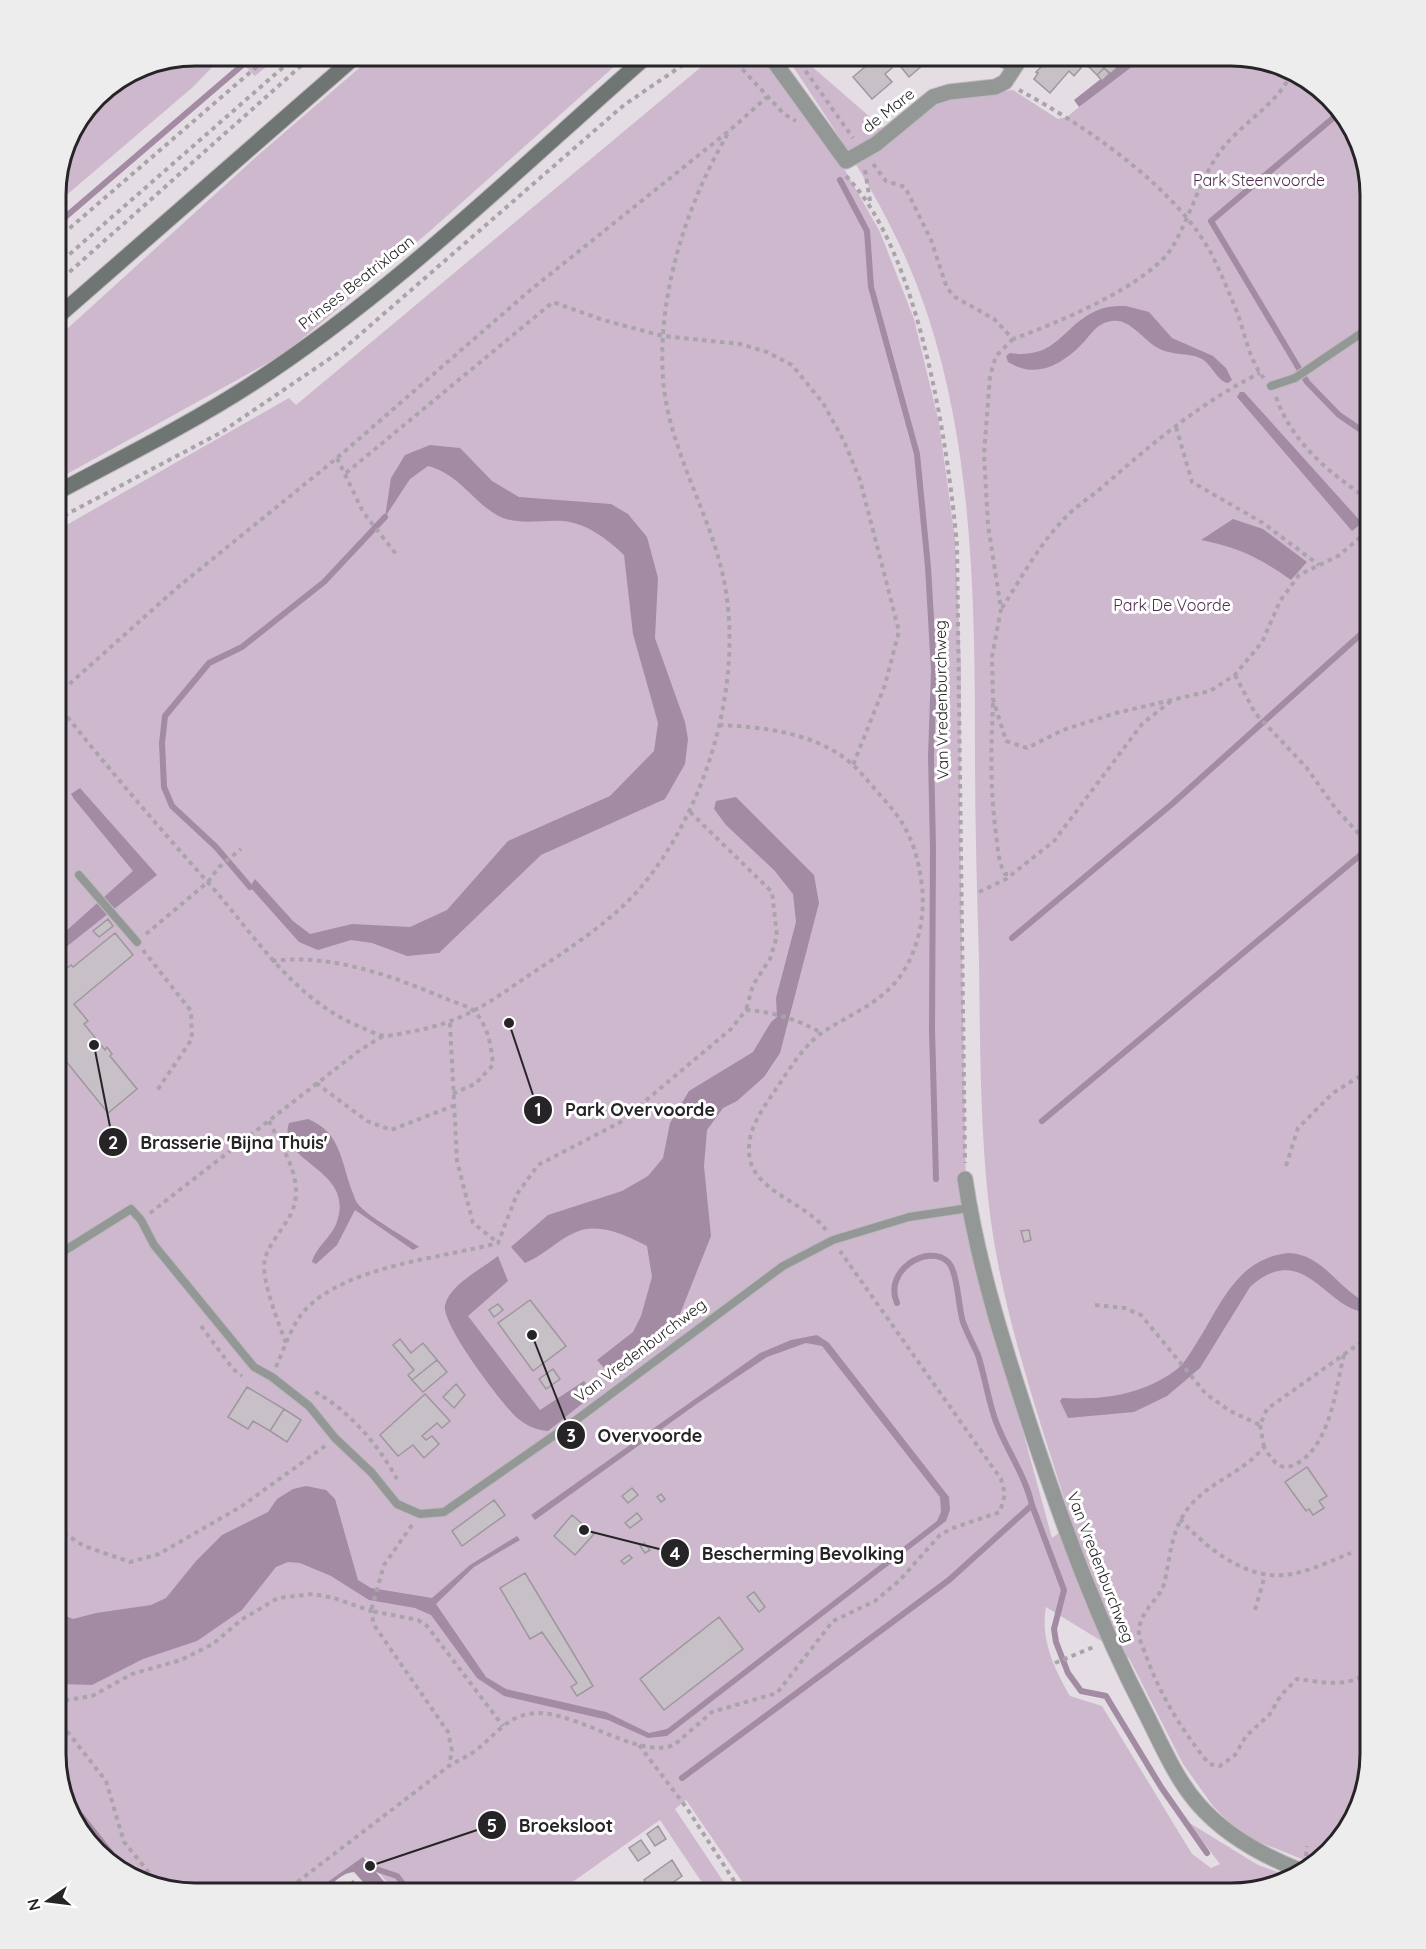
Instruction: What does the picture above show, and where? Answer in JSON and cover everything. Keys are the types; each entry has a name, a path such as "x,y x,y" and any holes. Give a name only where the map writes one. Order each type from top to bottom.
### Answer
{"main road":[{"path":"66,309 345,66"},
{"name":"Prinses Beatrixlaan","path":"66,488 191,420 250,385 299,351 431,246 636,66"}],"street":[{"name":"de Mare","path":"777,66 846,161 866,156 933,98 949,92 995,87 1005,82"},
{"path":"1005,82 1015,66"},
{"name":"Van Vredenburchweg","path":"965,1179 969,1208 1008,1361 1058,1509 1109,1641 1165,1750 1197,1803 1232,1836 1293,1867"}],"lane":[{"path":"1271,386 1295,378 1360,335"},
{"path":"79,875 137,942"},
{"name":"Van Vredenburchweg","path":"420,1514 444,1512 572,1423 783,1266 832,1240 909,1217 969,1208"},
{"path":"66,1250 131,1209 141,1220 154,1245 254,1368 272,1377 309,1406 335,1438 372,1473 397,1504 420,1514"}],"path":[{"path":"66,231 257,66"},
{"path":"66,257 285,66"},
{"path":"66,275 301,66"},
{"path":"66,687 178,587 337,458 528,292 730,130 767,97 739,66"},
{"path":"802,66 886,181 905,187 931,240 947,288 955,297 994,320 1013,339"},
{"path":"1012,874 1005,874 1000,866 990,770 992,657 1001,609 988,525 984,454 990,376 996,356 1013,339 1090,305 1147,272 1171,249 1187,219 1209,166 1231,137 1272,100 1289,80"},
{"path":"1005,82 1080,125 1148,180 1187,219 1214,259 1260,373 1271,386 1283,417 1298,440 1340,480 1360,493"},
{"path":"141,1220 360,1050 384,1036 450,1023 476,1011 572,945 646,882 690,812 702,787 719,725 728,672 729,622 720,563 669,417 663,378 663,336 682,241 709,166 730,130"},
{"name":"Van Vredenburchweg","path":"866,156 871,204 895,253 914,311 926,359 953,500 957,546 965,1179"},
{"path":"345,473 553,302 603,320 663,336 740,344 766,352 792,365 823,403 844,441 860,480 899,631 885,685 853,765"},
{"path":"1001,609 1039,551 1068,515 1142,452 1224,391 1260,373"},
{"path":"1176,427 1192,482 1263,523 1320,565"},
{"path":"337,458 363,512 396,554"},
{"path":"993,699 1006,741 1027,748 1063,730 1210,691 1235,675 1262,642 1280,601 1299,575 1338,556 1360,539"},
{"path":"1235,675 1255,713 1306,768 1336,809 1360,836"},
{"path":"979,892 1012,874 1054,841 1142,724 1174,699"},
{"path":"66,715 148,816 208,882 272,961 336,1018 384,1036"},
{"path":"719,725 753,727 798,736 828,748 853,765 897,814 917,853 923,895 921,920 913,955 902,974 887,991 822,1033 789,1070 763,1109 750,1134 748,1150 751,1164 758,1178 812,1214 832,1240"},
{"path":"498,1243 517,1194 538,1165 619,1123 731,1029 746,1010 753,984 770,959 777,936 772,892 690,812"},
{"path":"156,1092 192,1040 190,1011 137,942 208,882 219,867 241,849"},
{"path":"272,961 295,958 345,965 416,986 476,1011 490,1039 493,1065 475,1084 452,1094"},
{"path":"746,1010 768,1011 797,1019 822,1033"},
{"path":"450,1023 457,1161 473,1223 498,1243"},
{"path":"1286,1166 1298,1128 1334,1094 1360,1077"},
{"path":"316,1083 367,1121 391,1130 453,1106"},
{"path":"268,1121 294,1172 297,1190 295,1208 265,1258 264,1271 287,1344"},
{"path":"272,1377 304,1311 332,1288 363,1275 498,1243"},
{"path":"297,1883 449,1766 478,1749 503,1726 524,1715 539,1713 557,1716 650,1748 667,1748 674,1746 712,1712 777,1693 833,1622 875,1601 898,1581 939,1536 950,1529 991,1517 1000,1512 1005,1503 1005,1494 1000,1479 838,1248 849,1245"},
{"path":"66,1267 74,1262"},
{"path":"1095,1305 1125,1308 1141,1315 1206,1394 1230,1411 1260,1425"},
{"path":"1344,1355 1321,1437 1310,1453 1290,1467 1281,1467 1272,1461 1264,1448 1260,1425 1267,1409 1360,1344"},
{"path":"311,1390 355,1423 382,1451 400,1486"},
{"path":"66,1534 84,1545 130,1562 159,1554 242,1506 335,1438"},
{"path":"1264,1448 1242,1470 1199,1496 1180,1520 1170,1544 1164,1587 1152,1600 1138,1633 1166,1706 1209,1764 1220,1766 1235,1755 1246,1736 1270,1714 1281,1695 1297,1679 1345,1682 1360,1678"},
{"path":"420,1514 384,1565 372,1609 374,1625 448,1732 452,1751 449,1766"},
{"path":"1180,1520 1198,1538 1222,1556 1264,1575 1296,1573 1351,1553"},
{"path":"1256,1610 1264,1575"},
{"path":"66,1700 93,1696 132,1674 181,1660 213,1644 241,1620 278,1598 313,1594 418,1620 427,1626 503,1726"},
{"path":"1055,1663 1109,1641"},
{"path":"66,1730 105,1781 124,1842 151,1875"},
{"path":"638,1744 686,1807 735,1883"}],"green space":[{"path":"213,66 193,87 66,195 70,162 79,138 104,104 138,79 162,70"},
{"path":"245,66 267,66 255,76"},
{"path":"361,66 615,66 430,231 284,354 66,474 66,330 256,157"},
{"path":"702,66 726,68 728,66 776,66 841,163 880,232 914,319 939,423 955,539 961,664 960,818 966,1198 1002,1355 1052,1538 1072,1523 1011,1322 994,1239 985,1168 980,1050 972,589 969,534 955,424 928,316 900,247 866,181 793,66 811,66 893,137 938,101 949,97 1013,90 1058,119 1067,117 1129,66 1256,68 1288,79 1316,98 1343,131 1356,162 1360,195 1360,1754 1356,1787 1343,1818 1333,1832 1322,1845 1304,1860 1254,1840 1228,1821 1213,1806 1183,1764 1129,1658 1046,1607 1047,1642 1059,1675 1070,1696 1102,1706 1192,1854 1211,1868 1220,1864 1188,1822 1258,1865 1280,1873 1264,1879 1231,1883 743,1883 686,1800 675,1809 724,1883 702,1883 660,1820 571,1883 388,1883 366,1857 327,1883 170,1881 138,1870 117,1856 78,1807 70,1787 67,1770 66,525 289,398 296,405"}],"shaded area":[{"path":"1117,66 1133,66 1079,107 1074,100"},
{"path":"1126,306 1149,312 1172,338 1213,356 1226,368 1232,380 1228,383 1224,382 1202,359 1158,348 1131,326 1119,321 1102,324 1065,359 1047,368 1028,369 1008,362 1006,356 1010,353 1026,354 1039,351 1058,340 1086,316 1098,310"},
{"path":"1240,392 1244,392 1360,521 1360,525 1352,531 1237,397"},
{"path":"430,445 460,448 492,481 519,497 611,504 628,514 647,537 658,578 655,638 685,722 688,739 685,764 665,799 541,855 439,953 407,956 372,943 351,940 318,950 299,942 250,887 255,879 293,921 310,934 352,924 410,927 447,910 508,841 610,796 654,751 658,723 633,634 624,555 597,533 581,525 564,521 520,521 503,518 486,508 456,480 428,466 410,479 385,517 391,478 405,455"},
{"path":"1233,519 1263,529 1307,562 1291,580 1248,554 1201,540"},
{"path":"80,788 157,875 66,947 66,931 133,871 71,794"},
{"path":"736,797 814,875 819,903 780,1053 764,1077 737,1101 723,1108 707,1130 704,1166 711,1236 678,1319 611,1376 597,1360 633,1332 641,1316 652,1277 647,1246 621,1234 592,1228 567,1236 525,1263 511,1247 548,1215 622,1191 648,1176 663,1158 670,1123 689,1091 753,1052 771,1022 777,1017 776,998 796,922 793,894 774,870 726,825 714,809 716,801"},
{"path":"308,1119 319,1125 334,1140 358,1204 419,1247 413,1250 355,1210 337,1245 316,1264 312,1262 336,1224 339,1201 334,1188 325,1176 302,1157 293,1147 288,1136 289,1123"},
{"path":"1290,1253 1313,1260 1360,1299 1360,1311 1341,1302 1301,1274 1286,1270 1269,1274 1250,1287 1200,1368 1167,1396 1134,1412 1068,1418 1060,1401 1062,1398 1108,1397 1122,1394 1150,1385 1176,1370 1189,1354 1232,1285 1256,1263 1272,1256"},
{"path":"498,1256 508,1281 468,1316 540,1410 584,1381 593,1395 548,1431 539,1430 515,1416 461,1345 446,1315 445,1305 453,1290"},
{"path":"817,1335 829,1343 949,1497 950,1510 946,1521 667,1736 648,1738 608,1720 504,1696 477,1678 431,1615 415,1608 369,1600 331,1576 300,1563 288,1562 276,1567 242,1610 197,1641 143,1659 92,1685 66,1684 66,1616 73,1619 96,1613 151,1605 166,1598 196,1561 222,1535 268,1512 277,1499 293,1489 306,1486 326,1490 335,1499 358,1580 371,1588 432,1598 470,1565 517,1536 520,1540 474,1567 436,1604 486,1677 506,1689 606,1712 649,1733 667,1729 937,1521 941,1512 940,1497 822,1346 806,1343 767,1357 698,1403 535,1520 531,1515 760,1353 791,1340"},
{"path":"78,1807 117,1856 93,1832"},
{"path":"363,1857 385,1883 364,1883 354,1872 348,1873 333,1883 326,1883"}],"building":[{"path":"866,66 890,66 892,68 885,74 892,82 872,99 853,77"},
{"path":"900,66 922,66 909,77"},
{"path":"1042,66 1079,66 1081,68 1074,76 1069,71 1050,93 1034,79 1038,73 1036,72"},
{"path":"1088,66 1104,68 1097,75"},
{"path":"1115,66 1117,68 1110,74 1104,68"},
{"path":"1104,68 1110,73 1102,81 1097,75"},
{"path":"108,919 113,926 99,937 93,931"},
{"path":"115,933 133,955 74,1004 88,1021 84,1024 105,1050 107,1047 112,1054 110,1056 137,1089 108,1113 66,1061 66,969 71,965 73,967"},
{"path":"1029,1230 1031,1240 1024,1242 1021,1231"},
{"path":"530,1300 566,1346 533,1371 498,1323"},
{"path":"498,1304 503,1310 494,1317 489,1310"},
{"path":"400,1339 411,1353 423,1343 437,1360 412,1380 408,1375 414,1370 393,1345"},
{"path":"437,1360 447,1372 423,1392 412,1380"},
{"path":"553,1369 560,1379 546,1389 539,1379"},
{"path":"456,1384 465,1395 454,1408 443,1397"},
{"path":"247,1387 284,1409 270,1431 253,1421 248,1429 228,1417"},
{"path":"425,1394 450,1421 442,1428 437,1423 422,1436 426,1440 432,1436 439,1444 424,1458 413,1445 398,1456 380,1435"},
{"path":"284,1409 301,1420 287,1442 270,1431"},
{"path":"1307,1467 1327,1496 1319,1501 1324,1508 1313,1515 1309,1509 1306,1511 1285,1482"},
{"path":"632,1488 638,1495 628,1503 622,1496"},
{"path":"661,1494 665,1499 661,1502 657,1497"},
{"path":"494,1500 505,1515 462,1546 452,1531"},
{"path":"637,1513 642,1519 630,1528 625,1523"},
{"path":"572,1515 594,1534 575,1555 554,1536"},
{"path":"644,1543 650,1550 645,1553 640,1546"},
{"path":"629,1555 632,1558 624,1564 621,1561"},
{"path":"525,1573 593,1686 577,1696 571,1687 577,1683 542,1632 530,1639 500,1588"},
{"path":"754,1592 765,1607 759,1612 747,1597"},
{"path":"719,1617 743,1649 664,1710 640,1679"},
{"path":"658,1826 666,1839 655,1846 647,1834"},
{"path":"641,1840 650,1853 638,1861 629,1848"},
{"path":"672,1860 682,1876 672,1883 646,1883 644,1880"}],"waterway":[{"path":"66,216 241,66"},
{"path":"1333,118 1211,221 1307,382 1339,415 1360,429"},
{"path":"840,180 867,231 871,287 917,454 928,567 934,671 931,756 932,1029 936,1179"},
{"path":"250,887 216,847 172,806 164,787 162,743 165,716 209,663 242,647 324,582 385,517"},
{"path":"1012,938 1172,804 1360,635"},
{"path":"1042,1121 1360,855"},
{"path":"682,1778 949,1580 1032,1505 1025,1483 996,1422 978,1355 963,1322 956,1280 951,1266 939,1257 929,1256 910,1263 896,1280 894,1291 897,1303"},
{"path":"1032,1505 1064,1590 1054,1629 1056,1642 1068,1673 1081,1691 1106,1696 1161,1787 1207,1853"},
{"path":"364,1865 397,1876 402,1883"}],"place":[{"name":"Park Overvoorde","path":"509,1023"},
{"name":"Brasserie 'Bijna Thuis'","path":"94,1045"},
{"name":"Overvoorde","path":"532,1335"},
{"name":"Bescherming Bevolking","path":"584,1530"},
{"name":"Broeksloot","path":"370,1866"}],"park label":[{"name":"Park Steenvoorde","path":"1259,180"},
{"name":"Park De Voorde","path":"1172,605"}]}
